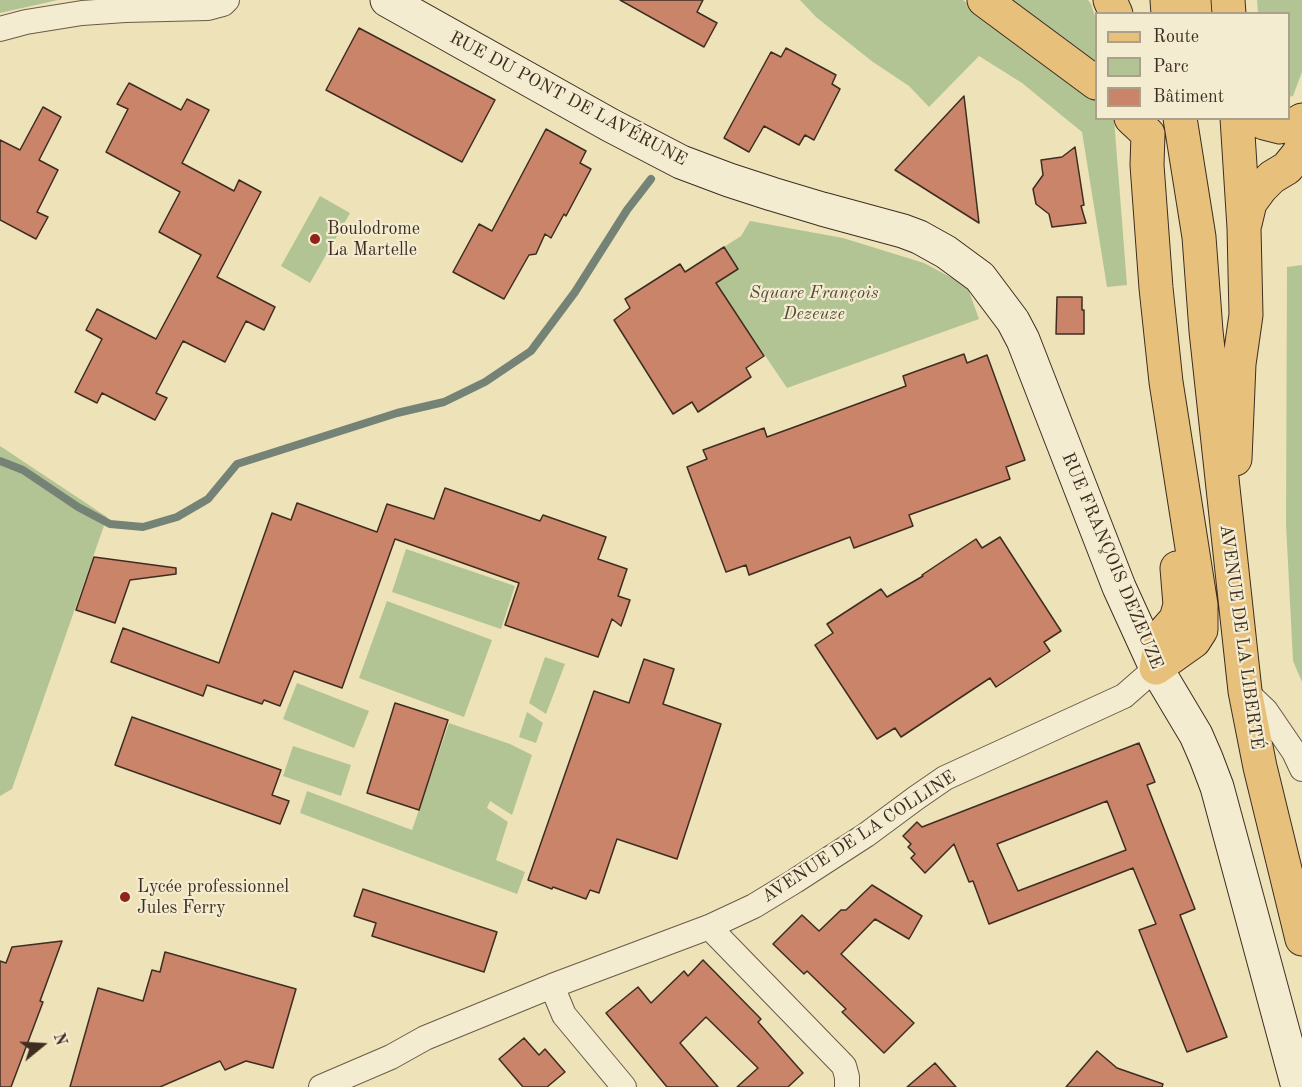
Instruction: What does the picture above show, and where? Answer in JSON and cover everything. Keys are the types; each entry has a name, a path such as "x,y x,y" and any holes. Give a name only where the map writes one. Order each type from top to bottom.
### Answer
{"main road":[{"path":"984,0 1095,82"},
{"name":"AVENUE DE LA LIBERTÉ","path":"1180,120 1199,237"},
{"name":"AVENUE DE LA LIBERTÉ","path":"1200,120 1199,237 1206,331 1245,691 1257,755 1302,939"},
{"path":"1230,557 1239,364 1245,315 1244,228 1237,120"},
{"path":"1259,120 1280,127 1302,120"},
{"path":"1138,122 1147,165 1166,382 1201,605 1201,630 1194,641 1156,668"},
{"name":"AVENUE DE LA LIBERTÉ","path":"1138,122 1162,164 1184,265 1206,331"},
{"path":"1244,228 1250,203 1272,177 1287,168 1299,153 1302,145"}],"street":[{"path":"0,28 82,14 125,10 208,8 223,4 228,0"},
{"name":"RUE DU PONT DE LAVÉRUNE","path":"387,0 610,125 681,162 729,180 822,209"},
{"name":"RUE FRANÇOIS DEZEUZE","path":"822,209 903,231 920,237 946,252 980,277 1013,321 1023,340 1112,570 1156,668 1196,735 1217,787 1298,1087"},
{"name":"AVENUE DE LA COLLINE","path":"321,1087 391,1057 424,1038 552,986 709,927 754,906 866,835 945,778 1124,696 1156,668"},
{"path":"1245,691 1266,711 1294,752 1302,770"},
{"path":"709,927 844,1066 847,1087"},
{"path":"552,986 564,1015 624,1087"}],"green space":[{"path":"0,0 58,0 0,13"},
{"path":"800,0 963,0 1095,100 1095,120 1114,120 1127,285 1107,287 1082,132 1022,83 979,56 929,107 909,86 873,62 816,17"},
{"path":"1009,0 1088,0 1095,16 1095,67"},
{"path":"1257,0 1302,0 1302,72 1293,96 1290,97 1290,12 1258,12"},
{"name":"Boulodrome La Martelle","path":"320,196 350,213 310,283 281,266"},
{"name":"Square François Dezeuze","path":"750,221 843,238 924,263 967,286 979,319 787,388 716,283 737,269 724,247 741,236"},
{"path":"1302,265 1302,682 1293,661 1286,524 1287,267"},
{"path":"0,446 107,517 12,789 0,796"},
{"path":"406,549 515,586 501,629 392,592"},
{"path":"387,601 492,640 464,717 359,678"},
{"path":"545,657 565,664 546,714 529,703"},
{"path":"297,683 369,711 354,748 283,719"},
{"path":"527,712 543,723 536,743 519,737"},
{"path":"449,723 510,744 532,755 512,815 490,801 487,808 508,822 496,860 525,872 517,894 300,813 307,791 412,830"},
{"path":"293,746 351,765 341,796 283,776"}],"building":[{"path":"620,0 703,0 697,12 717,23 704,47"},
{"path":"359,28 495,100 462,162 326,90"},
{"path":"786,48 836,75 832,84 840,89 814,140 805,135 799,145 764,126 749,152 724,138 771,52 781,57"},
{"path":"129,83 181,110 187,99 209,110 182,163 234,191 239,180 261,192 217,277 275,307 264,330 246,321 225,362 183,341 156,393 167,398 155,420 102,393 97,403 75,392 102,339 86,330 97,309 156,339 201,255 159,232 180,192 106,152 128,109 117,104"},
{"path":"964,96 979,223 895,170"},
{"path":"43,107 61,117 39,160 58,170 37,212 48,217 36,239 0,220 0,140 20,150"},
{"path":"546,129 586,151 580,163 591,169 566,216 564,214 551,238 545,234 536,254 529,255 504,299 453,272 479,224 492,231"},
{"path":"1075,147 1084,205 1081,206 1086,223 1052,227 1049,214 1036,204 1033,189 1043,175 1041,160 1062,157"},
{"path":"724,247 738,269 716,283 764,356 746,368 751,377 698,412 692,402 673,414 614,320 630,308 625,299 680,264 685,272"},
{"path":"1057,297 1082,297 1084,334 1056,334"},
{"path":"964,354 967,363 987,355 1025,460 1006,467 1010,479 909,515 913,526 854,548 850,537 749,575 746,565 726,572 687,467 707,459 703,450 764,428 767,437 800,425 906,386 903,376"},
{"path":"445,488 540,521 543,515 606,537 598,559 627,569 618,596 630,600 621,626 612,619 598,657 505,625 519,583 395,539 342,688 294,671 280,706 264,700 262,704 207,685 203,696 111,662 123,628 219,663 272,513 291,520 297,503 377,532 387,504 434,519"},
{"path":"1000,537 1061,631 1044,642 1050,651 996,687 990,678 901,737 895,728 877,739 815,645 833,633 827,624 881,589 887,597 923,576 976,539 982,548"},
{"path":"94,557 176,568 176,574 130,580 115,623 76,610"},
{"path":"644,659 674,669 663,704 721,724 677,859 617,839 599,893 590,890 586,899 528,880 594,691 629,703"},
{"path":"395,703 448,720 419,810 367,793"},
{"path":"132,717 281,770 272,795 289,801 280,824 115,765"},
{"path":"1139,743 1155,782 1147,785 1195,909 1180,915 1227,1037 1187,1052 1139,930 1156,924 1133,868 989,924 973,881 969,882 954,844 925,873 911,858 915,854 908,847 911,844 903,836 917,822 922,827","holes":["1107,801 1126,850 1018,891 997,844"]},
{"path":"872,885 922,916 909,939 875,919 841,954 914,1023 884,1053 842,1012 846,1009 807,971 804,974 773,944 802,915 819,931 841,910 846,910"},
{"path":"363,889 497,932 484,972 372,936 376,923 354,916"},
{"path":"62,941 40,1001 43,1002 11,1087 0,1087 0,961 6,963 12,947"},
{"path":"165,952 296,989 273,1068 246,1061 225,1070 220,1061 160,1087 70,1087 98,988 143,1001 152,970 160,972"},
{"path":"703,960 761,1019 758,1022 803,1073 788,1087 737,1087 758,1068 706,1017 680,1043 718,1087 667,1087 606,1013 638,987 651,1003 684,971 688,976"},
{"path":"524,1038 539,1055 545,1049 565,1072 547,1087 523,1087 499,1059"},
{"path":"1097,1051 1117,1068 1163,1084 1162,1087 1066,1087"},
{"path":"935,1063 956,1087 907,1087"}],"waterway":[{"path":"0,461 23,470 78,507 110,524 143,527 177,517 208,499 237,464 397,413 444,402 485,382 531,351 575,292 627,210 651,179"}],"place":[{"name":"Boulodrome La Martelle","path":"315,239"},
{"name":"Lycée professionnel Jules Ferry","path":"125,897"}]}
